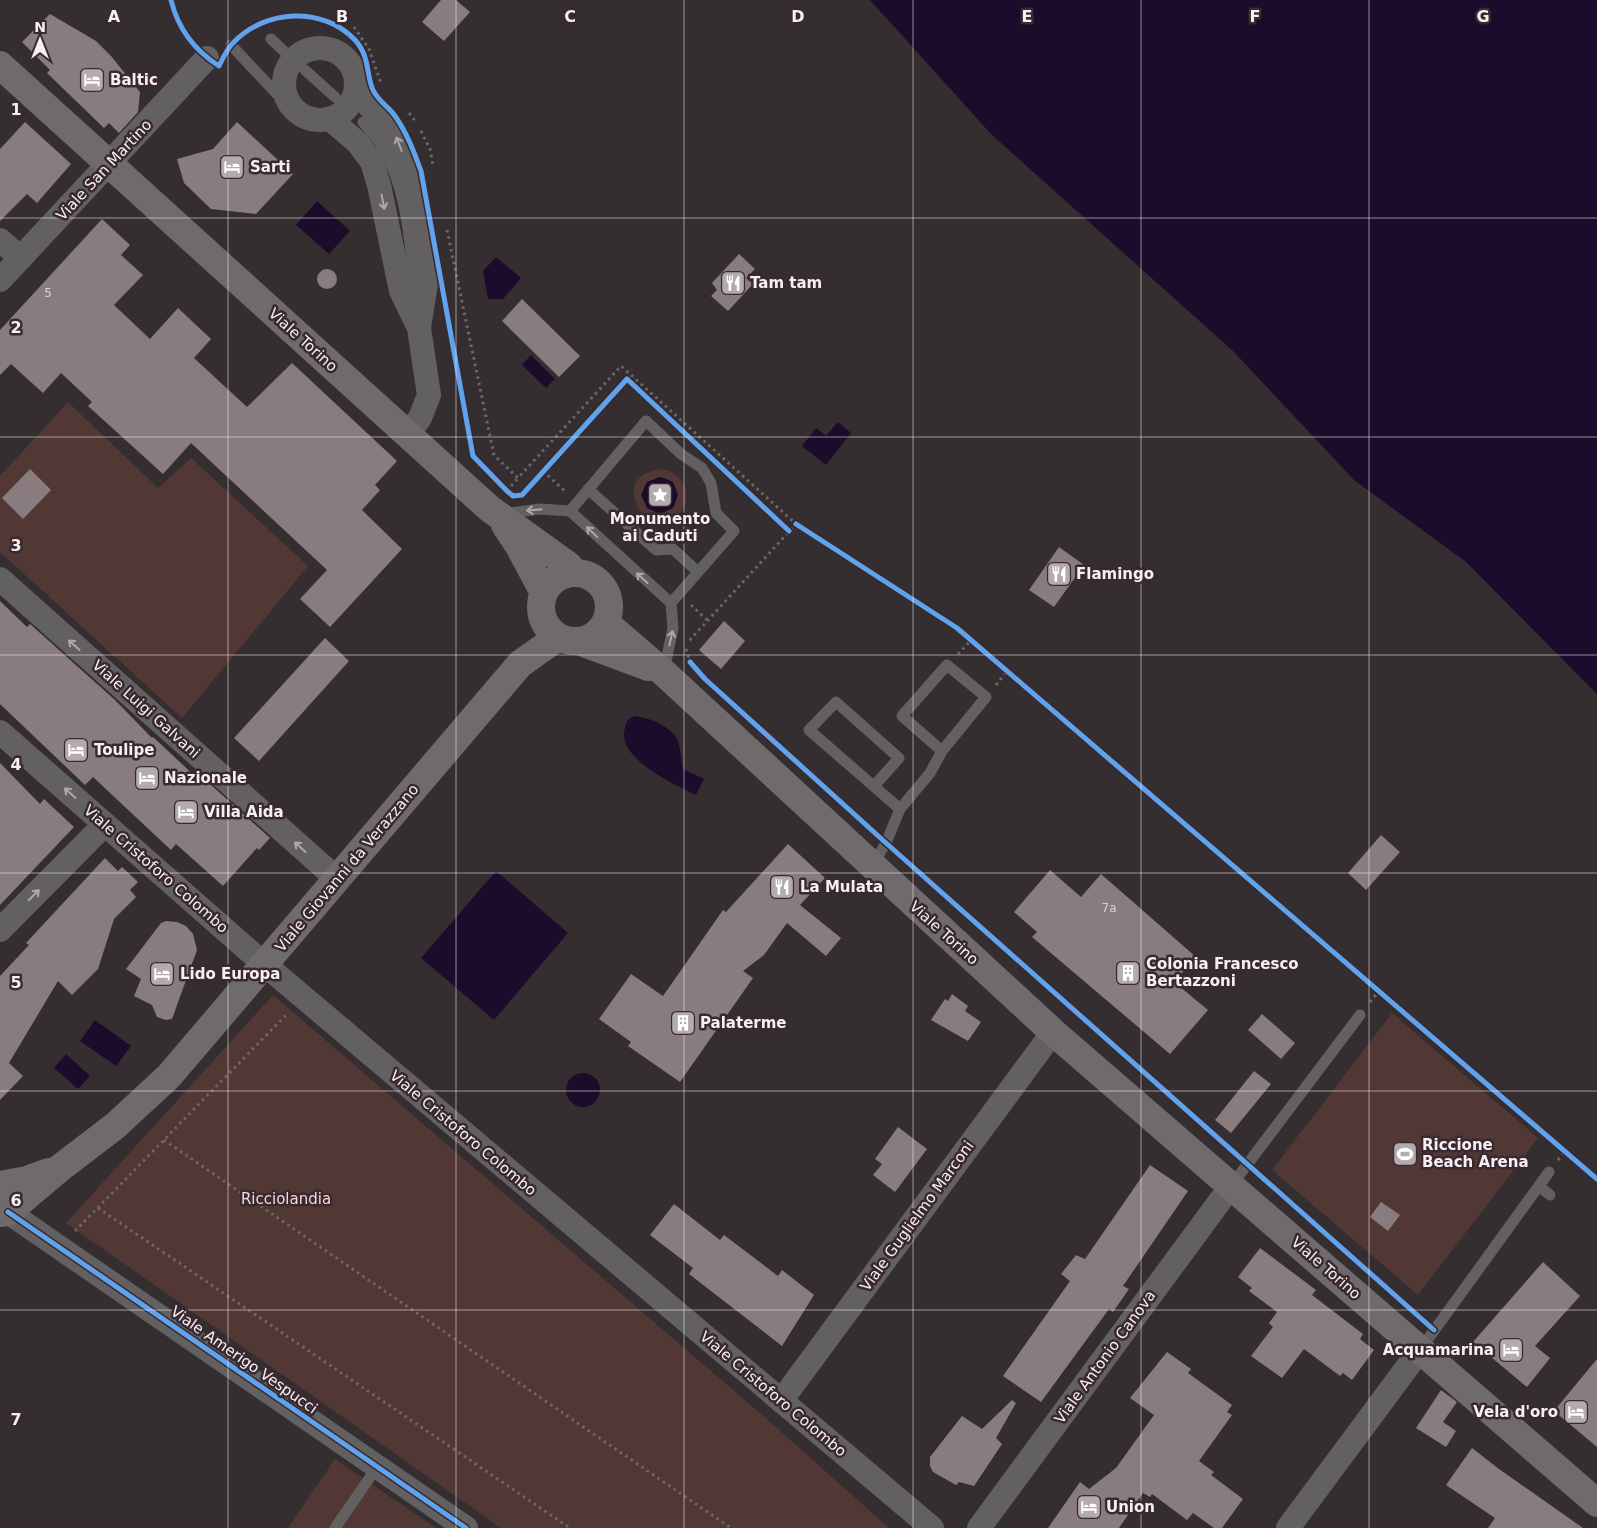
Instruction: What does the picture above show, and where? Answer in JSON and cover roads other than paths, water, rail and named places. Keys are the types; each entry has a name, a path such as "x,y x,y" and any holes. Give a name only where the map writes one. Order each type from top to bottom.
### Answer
{"street":[{"path":"314,48 336,52 346,59 353,68 356,79 348,95 306,118 296,112 288,102 284,92 287,69 294,59 314,48"},
{"name":"Viale San Martino","path":"0,280 207,58"},
{"name":"Viale Torino","path":"0,65 406,435 505,505 574,573"},
{"path":"348,95 358,143 372,162 379,185 401,292 420,328"},
{"path":"348,95 397,137 414,185 428,271 420,328 430,395 420,418 406,435"},
{"path":"0,240 21,258"},
{"name":"Viale Torino","path":"505,505 519,546 542,601"},
{"path":"574,573 589,576 602,586 608,600 608,616 606,623 594,636 568,639 546,625 542,601 559,577 574,573"},
{"name":"Viale Luigi Galvani","path":"0,579 337,879"},
{"name":"Viale Giovanni da Verazzano","path":"4,1213 114,1126 169,1076 520,664 542,601"},
{"name":"Viale Torino","path":"606,623 664,672 1053,1032 1597,1503"},
{"name":"Viale Torino","path":"568,639 664,672"},
{"name":"Viale Giovanni da Verazzano","path":"520,664 568,639"},
{"name":"Viale Cristoforo Colombo","path":"0,732 264,964 932,1528"},
{"path":"0,930 105,824"},
{"name":"Viale Guglielmo Marconi","path":"781,1401 1053,1032"},
{"name":"Viale Giovanni da Verazzano","path":"0,1185 27,1180 60,1168"},
{"name":"Viale Antonio Canova","path":"979,1528 1231,1186"},
{"name":"Viale Amerigo Vespucci","path":"4,1213 59,1248 466,1528"},
{"path":"1288,1528 1420,1350"}],"lane":[{"path":"271,39 287,54"},
{"path":"231,45 277,94 288,102"},
{"path":"305,70 348,95"},
{"path":"363,122 380,143 395,176 406,219 420,328"},
{"path":"570,511 646,422 681,454 702,468 711,483 716,513 734,531 670,603"},
{"path":"588,489 656,550 673,549 697,571"},
{"path":"505,505 570,511 670,603 673,628 664,672"},
{"path":"872,866 886,843 900,809 930,773 942,751 986,698 947,665 902,716 942,751"},
{"path":"874,786 899,758 836,702 808,730 900,809"},
{"path":"1231,1186 1360,1014"},
{"path":"1420,1350 1549,1172"},
{"path":"1539,1186 1550,1195"},
{"path":"335,1528 377,1467"}],"place":[{"name":"Baltic","path":"92,80"},
{"name":"Sarti","path":"232,167"},
{"name":"Tam tam","path":"733,283"},
{"name":"Monumento ai Caduti","path":"660,495"},
{"name":"Flamingo","path":"1059,574"},
{"name":"Toulipe","path":"76,750"},
{"name":"Nazionale","path":"147,778"},
{"name":"Villa Aida","path":"186,812"},
{"name":"La Mulata","path":"782,887"},
{"name":"Colonia Francesco Bertazzoni","path":"1128,973"},
{"name":"Lido Europa","path":"162,974"},
{"name":"Palaterme","path":"683,1023"},
{"name":"Riccione Beach Arena","path":"1405,1154"},
{"name":"Acquamarina","path":"1511,1350"},
{"name":"Vela d'oro","path":"1576,1412"},
{"name":"Union","path":"1089,1507"}],"park label":[{"name":"Ricciolandia","path":"286,1199"}]}
